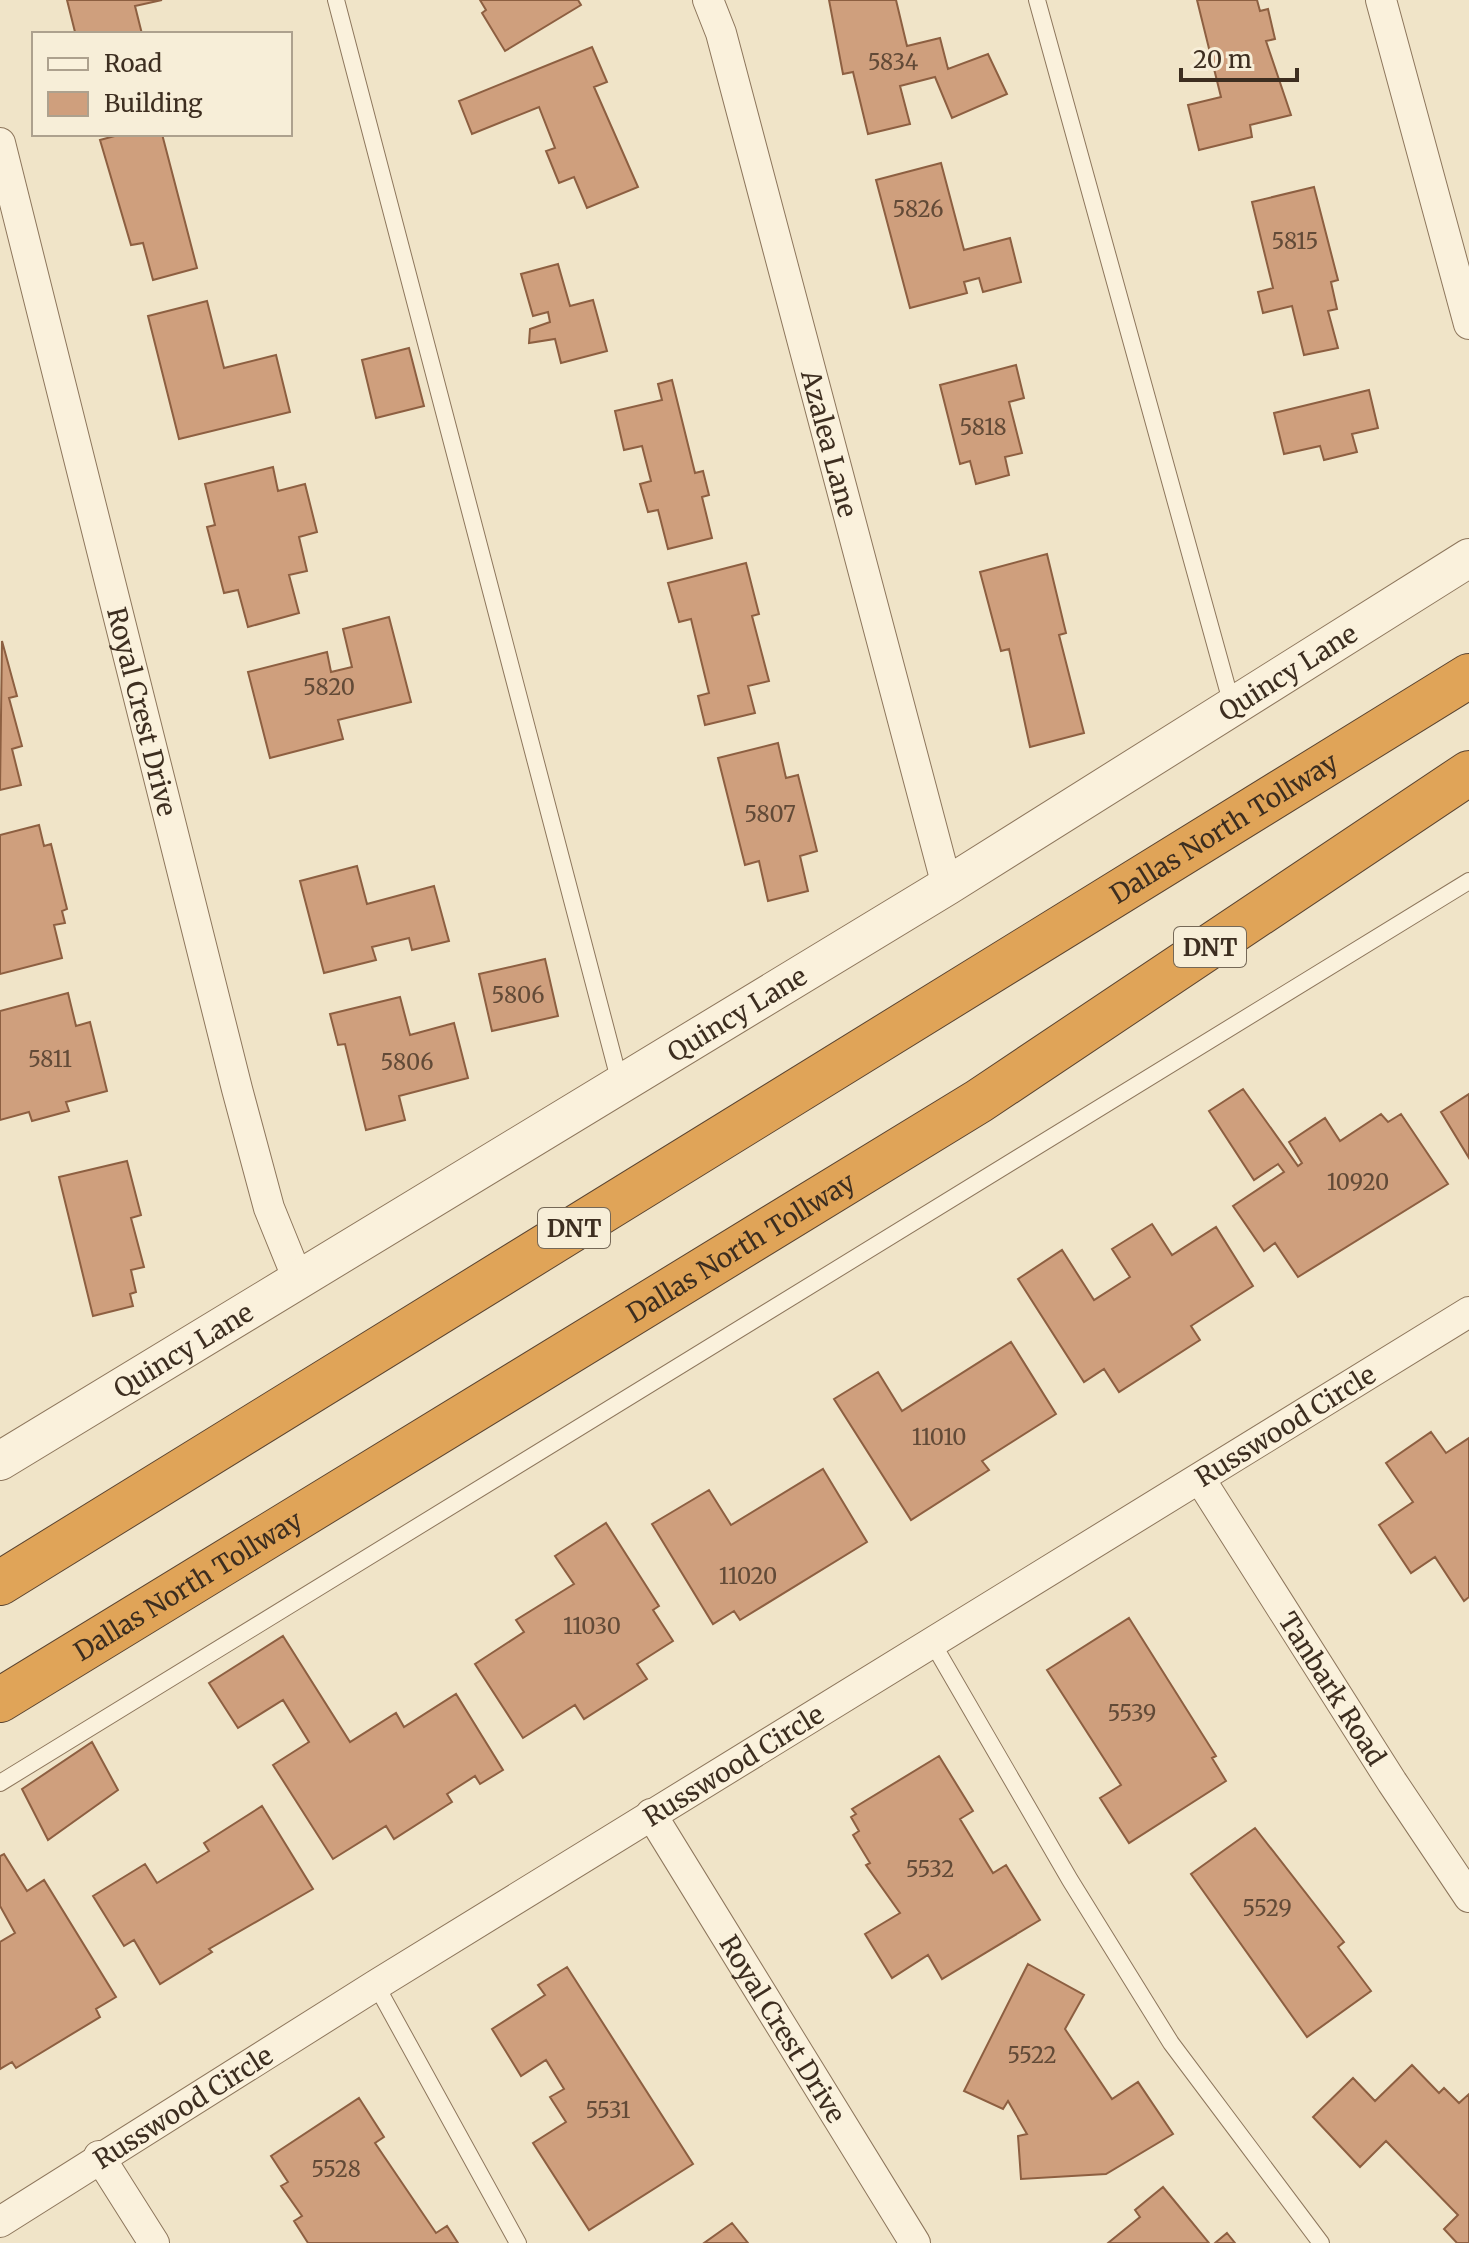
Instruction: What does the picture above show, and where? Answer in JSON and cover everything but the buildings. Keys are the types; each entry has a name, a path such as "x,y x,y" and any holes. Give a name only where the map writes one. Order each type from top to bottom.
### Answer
{"highway":[{"path":"1400,719 1469,649"},
{"name":"Dallas North Tollway","path":"0,1583 1469,676"},
{"name":"Dallas North Tollway","path":"0,1700 979,1101 1460,781"}],"street":[{"name":"Azalea Lane","path":"708,0 721,33 947,886"},
{"path":"1381,0 1469,324"},
{"name":"Royal Crest Drive","path":"0,143 237,1089 269,1208 297,1277"},
{"name":"Quincy Lane","path":"0,1461 297,1277 947,886 1469,558"},
{"name":"Russwood Circle","path":"0,2222 99,2156 651,1814 1469,1312"},
{"name":"Tanbark Road","path":"1200,1479 1392,1782 1469,1897"},
{"name":"Royal Crest Drive","path":"651,1814 915,2243"},
{"path":"99,2156 154,2243"}],"lane":[{"path":"336,0 620,1083"},
{"path":"1037,0 1232,707"},
{"path":"0,1783 1469,881"},
{"path":"932,1642 1070,1880 1171,2043 1321,2243"},
{"path":"376,1985 518,2243"}]}
